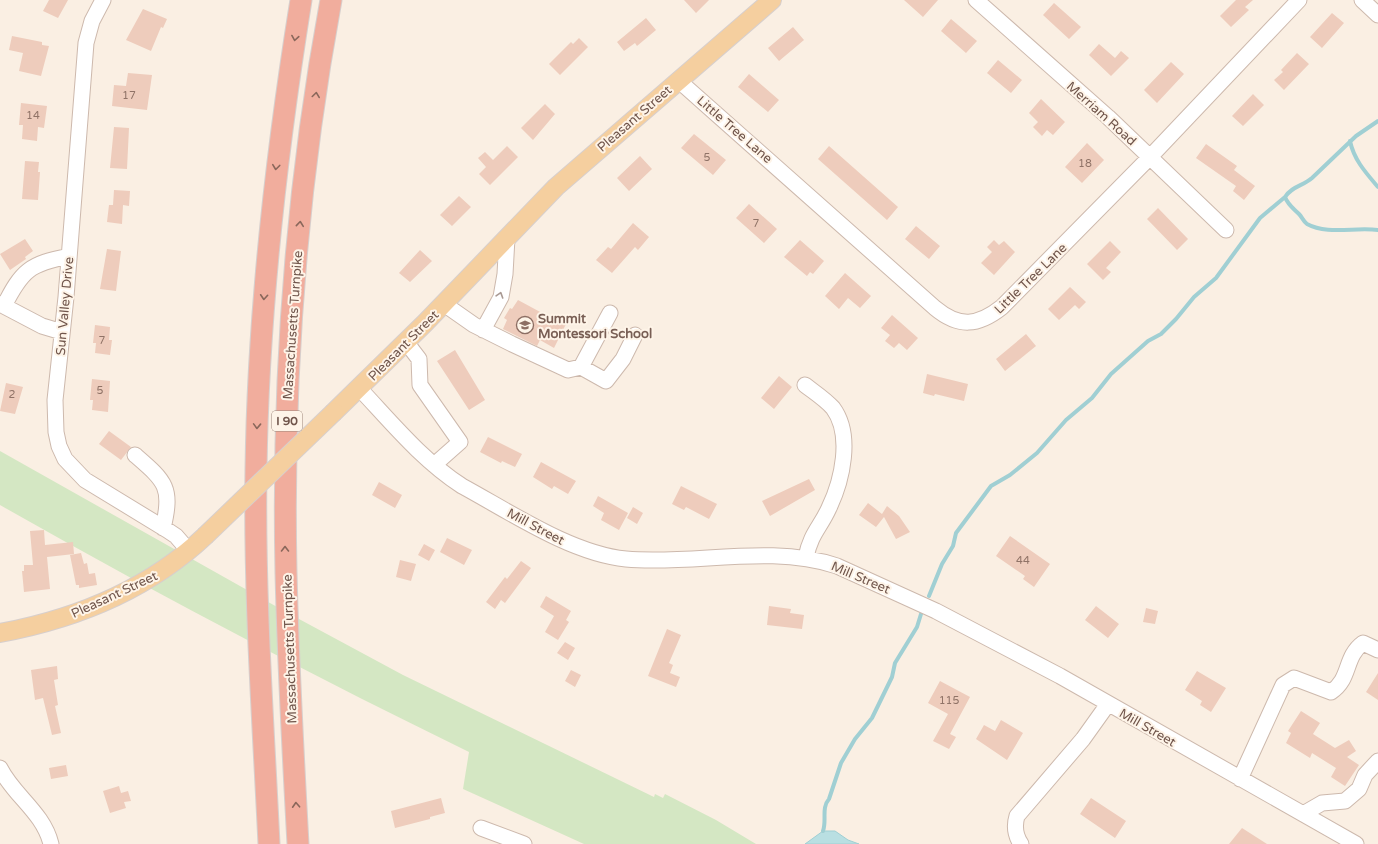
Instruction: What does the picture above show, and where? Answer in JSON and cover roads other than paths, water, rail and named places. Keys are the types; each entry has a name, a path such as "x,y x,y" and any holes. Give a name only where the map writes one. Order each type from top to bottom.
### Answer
{"highway":[{"name":"I 90","path":"269,844 258,613 256,518 257,422 265,281 271,213 280,138 301,0"},
{"name":"Massachusetts Turnpike","path":"298,844 286,572 288,391 298,243 310,134 331,0"}],"main road":[{"name":"Pleasant Street","path":"0,633 44,623 88,608 145,581 189,551 406,342 572,171 772,0"}],"street":[{"name":"Sun Valley Drive","path":"103,0 92,21 86,43 69,256 54,417 59,446 65,459 85,480 176,536 189,551"},
{"name":"Merriam Road","path":"976,0 1108,117 1226,230"},
{"name":"Little Tree Lane","path":"678,80 935,308 953,320 963,323 984,320 1002,307 1150,157 1299,0"},
{"path":"1362,0 1378,15"},
{"path":"483,330 501,297 505,274 507,238"},
{"path":"62,332 42,326 2,305 16,282 30,267 48,260 69,256"},
{"path":"444,304 483,330 568,370 582,367 606,381 623,359 635,335"},
{"path":"582,367 610,313"},
{"path":"406,342 419,358 420,386 460,442 434,465"},
{"path":"805,385 826,401 837,415 843,436 840,479 823,520 811,537 806,557"},
{"name":"Mill Street","path":"359,388 434,465 462,486 568,543 596,553 625,559 642,560 789,555 806,557 838,566 898,592 972,629 1356,844"},
{"path":"135,455 159,476 165,486 168,500 163,528"},
{"path":"1240,779 1283,685 1294,678 1317,688 1331,692 1341,686 1354,649 1363,643 1378,650"},
{"path":"1021,844 1017,839 1015,830 1016,816 1083,739 1108,704"},
{"path":"1304,814 1322,803 1345,801 1359,789 1365,775 1378,762"},
{"path":"0,768 6,780 44,824 51,844"},
{"path":"481,828 524,844"}],"water":[{"path":"823,831 835,831 848,840 859,844 805,844"}],"waterway":[{"path":"1378,121 1356,136 1312,178 1294,188 1285,197 1289,204 1306,223 1315,227 1332,230 1378,230"},
{"path":"1350,141 1357,160 1378,187"},
{"path":"929,596 942,564 953,546 956,533 991,486 1010,475 1037,453 1066,420 1092,398 1111,374 1148,341 1161,334 1176,319 1194,297 1216,278 1260,218 1285,197"},
{"path":"823,831 825,806 829,799 841,763 855,739 872,718 892,677 895,663 917,627 921,614"}],"place":[{"name":"Summit Montessori School","path":"525,325"}]}
